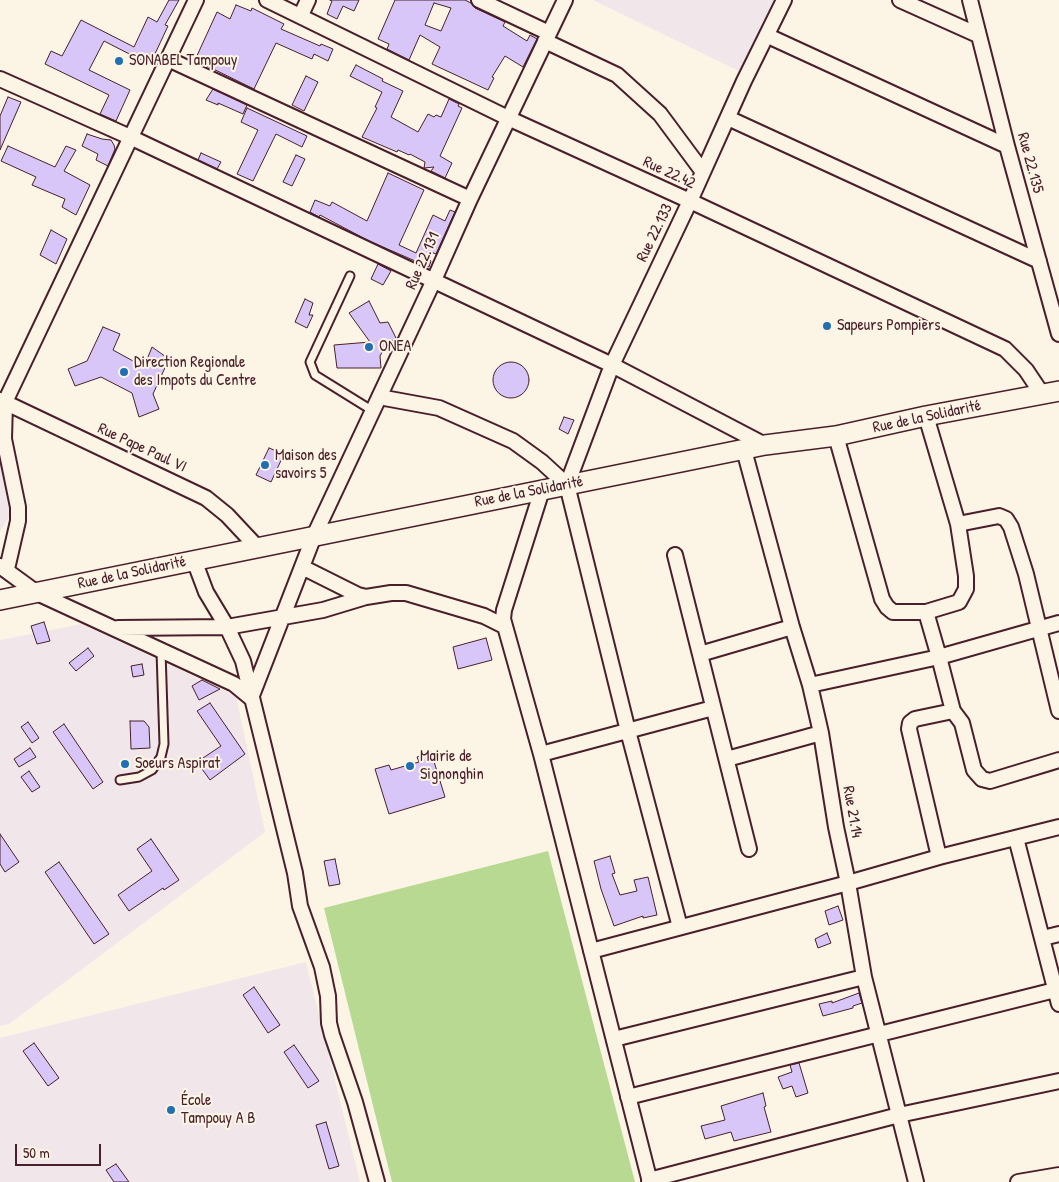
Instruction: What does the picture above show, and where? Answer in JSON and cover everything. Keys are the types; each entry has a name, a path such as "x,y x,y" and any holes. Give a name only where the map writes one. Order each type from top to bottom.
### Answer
{"street":[{"path":"196,0 3,401 4,439 18,507 18,521 3,567 37,593 234,684 251,698"},
{"name":"Rue 22.42","path":"267,0 508,118 690,201 1005,350 1051,393"},
{"path":"301,15 308,0"},
{"path":"479,0 617,75 660,114 703,172"},
{"name":"Rue 22.131","path":"251,698 314,536 470,199 565,0"},
{"name":"Rue 22.133","path":"567,484 612,365 690,201 744,81 768,36 784,0"},
{"path":"900,0 978,35"},
{"name":"Rue 22.135","path":"970,0 1007,146 1059,334"},
{"path":"768,36 1007,146"},
{"path":"168,59 470,199"},
{"path":"0,78 130,137 612,365 765,445"},
{"path":"728,118 1039,260"},
{"name":"Rue de la Solidarité","path":"0,600 765,445 836,436 926,416 1051,393"},
{"path":"379,397 439,408 513,441 542,462 567,484 628,731 680,927"},
{"name":"Rue Pape Paul VI","path":"3,401 206,498 227,515 257,547"},
{"path":"836,436 882,599 886,607 893,612 926,612 959,602 966,589 966,576 958,524 926,416"},
{"name":"Rue 21.14","path":"744,450 792,627 810,685 821,733 836,827 864,977 916,1182"},
{"path":"542,490 504,610 504,626 541,754 650,1181 899,1116 1059,1081"},
{"path":"958,524 999,516 1006,519 1011,527 1026,574 1059,711"},
{"path":"675,556 749,850"},
{"path":"194,560 206,592 227,628 243,662 292,863 300,906 322,967 328,996 329,1023 332,1035 355,1102 377,1182"},
{"path":"302,567 341,588 366,597"},
{"path":"114,628 227,628 323,610 366,597 392,593 406,593 484,616 504,626"},
{"path":"926,612 940,657 953,711 962,723 974,770 982,779 990,781 1059,760"},
{"path":"810,685 940,657 1059,623"},
{"path":"700,654 792,627"},
{"path":"541,754 714,708"},
{"path":"938,857 909,729 910,723 915,719 953,711"},
{"path":"727,759 821,733"},
{"path":"592,951 848,884 938,857 1059,827"},
{"path":"1016,838 1057,989 1059,1004"},
{"path":"1043,938 1059,934"},
{"path":"614,1039 864,977"},
{"path":"628,1097 1057,989"},
{"path":"1018,1182 1059,1175"}],"lane":[{"path":"350,276 310,362 315,374 373,411"},
{"path":"120,780 139,778 152,770 161,757 164,744 161,650"}],"shaded area":[{"path":"593,0 775,0 741,72"},
{"path":"0,423 19,500 0,532"},
{"name":"Soeurs Aspirat","path":"82,624 236,696 265,832 9,1024 0,1026 0,640"},
{"name":"École Tampouy A B","path":"306,962 360,1182 0,1182 0,1038"}],"green space":[{"path":"548,851 635,1182 392,1182 324,908"}],"building":[{"path":"169,0 179,0 165,25 168,26 154,56 150,54 145,62 104,41 89,70 130,90 116,121 100,114 109,95 45,64 51,51 62,56 81,20 134,47 148,17 157,22"},
{"path":"330,0 359,0 354,11 343,6 337,19 327,14 332,1"},
{"path":"395,0 465,0 475,8 505,22 503,26 527,41 530,35 537,39 523,67 505,56 492,77 494,78 488,90 432,64 440,47 420,35 409,60 387,49 389,44 378,39","holes":["434,3 451,8 441,31 425,25"]},
{"path":"236,5 251,11 252,8 284,24 281,29 320,46 321,44 333,49 328,61 314,54 312,59 276,43 254,89 195,60 217,12 230,19"},
{"path":"356,65 403,91 391,117 418,132 428,114 434,117 436,115 441,117 449,99 459,104 458,106 462,108 440,156 452,163 445,178 431,171 434,167 424,168 425,162 410,154 398,150 397,152 362,137 377,108 375,107 382,92 350,76"},
{"path":"306,76 318,82 304,111 292,105"},
{"path":"213,89 247,105 243,114 206,100"},
{"path":"8,97 21,102 0,150 0,116"},
{"path":"247,108 307,136 302,147 276,134 253,181 237,174 258,130 241,122"},
{"path":"87,134 111,140 115,149 108,166 96,160 98,154 82,146"},
{"path":"8,146 55,167 66,146 76,150 64,171 90,185 76,215 62,207 65,199 32,185 36,177 1,161"},
{"path":"201,153 221,162 217,169 198,160"},
{"path":"296,155 305,159 292,186 283,182"},
{"path":"388,173 424,190 399,245 416,253 433,215 445,221 450,210 455,212 436,254 431,252 428,259 431,261 429,267 369,241 320,215 319,217 310,212 315,200 330,206 332,202 367,221"},
{"path":"51,230 67,239 56,264 40,255"},
{"path":"378,264 391,271 383,285 371,279"},
{"path":"305,299 313,303 309,315 313,315 307,328 295,322"},
{"path":"369,301 380,323 388,322 396,338 386,345 380,356 381,368 337,368 334,345 370,342 349,313"},
{"path":"103,327 120,334 113,350 144,367 152,347 169,359 153,394 159,409 139,417 132,393 101,377 75,386 68,369 87,361"},
{"path":"511,362 524,367 529,380 524,393 511,398 498,393 493,380 498,367"},
{"path":"564,417 574,420 568,434 559,429"},
{"path":"269,448 284,454 271,482 256,475"},
{"path":"44,622 50,641 37,644 31,626"},
{"path":"486,638 492,660 458,669 453,647"},
{"path":"88,648 94,656 76,671 69,663"},
{"path":"142,664 144,675 133,677 131,666"},
{"path":"202,680 220,689 199,700 192,686"},
{"path":"210,703 245,754 210,780 197,762 221,746 197,711"},
{"path":"130,721 144,721 149,727 150,748 131,749"},
{"path":"28,722 39,738 32,743 21,727"},
{"path":"64,724 103,782 93,789 53,732"},
{"path":"30,748 36,757 19,767 14,759"},
{"path":"431,752 445,797 389,814 375,769 389,765 391,770 419,762 417,757"},
{"path":"29,771 40,787 32,792 21,777"},
{"path":"0,834 19,862 5,872 0,864"},
{"path":"151,839 179,880 164,890 163,888 129,911 118,895 152,871 137,849"},
{"path":"610,856 615,873 612,874 620,895 637,891 634,880 648,877 657,915 643,918 643,916 614,926 601,889 594,861"},
{"path":"335,859 340,884 329,886 324,861"},
{"path":"59,862 109,934 94,944 45,872"},
{"path":"838,906 843,920 829,925 825,911"},
{"path":"827,933 831,943 818,948 815,939"},
{"path":"254,987 280,1025 268,1033 243,995"},
{"path":"859,993 862,1003 853,1006 853,1008 823,1016 819,1004 832,1001 832,1003"},
{"path":"34,1043 59,1078 48,1086 23,1051"},
{"path":"294,1045 319,1081 308,1088 284,1052"},
{"path":"799,1063 808,1093 796,1097 792,1086 783,1089 778,1077 792,1072 790,1065"},
{"path":"763,1093 766,1106 764,1107 771,1132 734,1141 731,1132 705,1139 701,1126 725,1120 721,1106"},
{"path":"326,1122 339,1166 329,1169 316,1125"},
{"path":"116,1164 129,1182 114,1182 106,1170"}],"place":[{"name":"SONABEL Tampouy","path":"119,61"},
{"name":"Sapeurs Pompiers","path":"827,326"},
{"name":"ONEA","path":"369,347"},
{"name":"Direction Regionale des Impots du Centre","path":"124,372"},
{"name":"Maison des savoirs 5","path":"265,465"},
{"name":"Soeurs Aspirat","path":"125,764"},
{"name":"Mairie de Signonghin","path":"410,766"},
{"name":"École Tampouy A B","path":"171,1110"}]}
